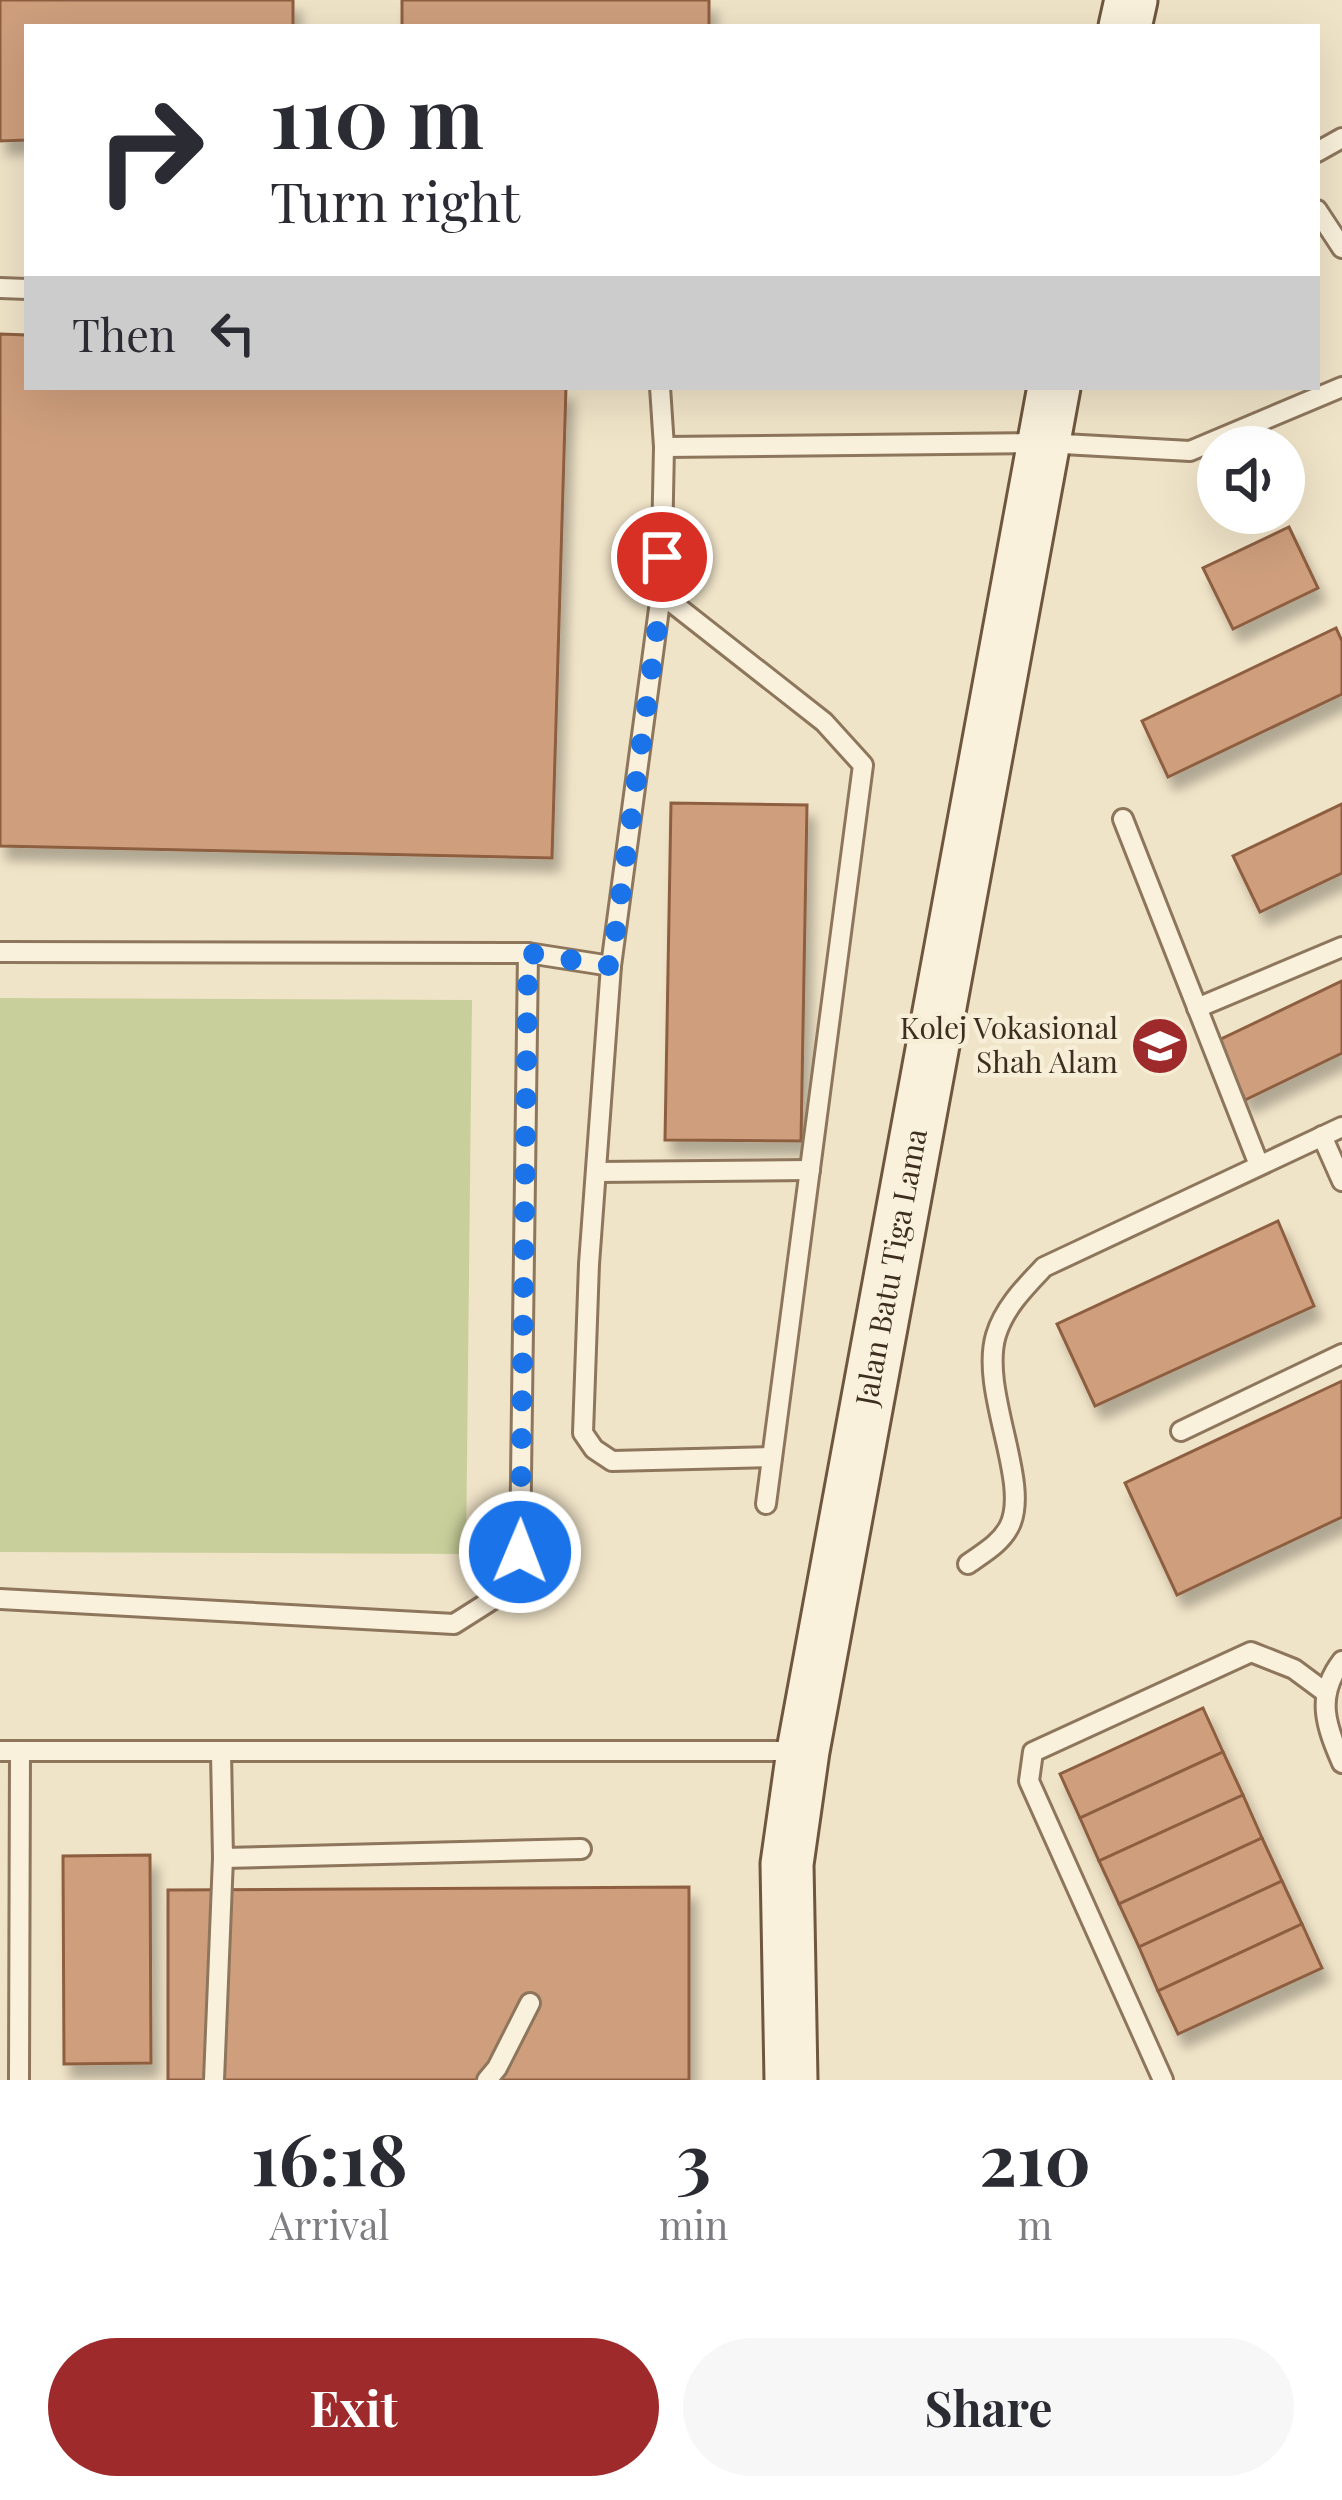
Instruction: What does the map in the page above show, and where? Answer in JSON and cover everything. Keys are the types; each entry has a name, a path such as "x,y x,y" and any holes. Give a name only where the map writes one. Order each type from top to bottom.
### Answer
{"main road":[{"name":"Jalan Batu Tiga Lama","path":"791,2080 787,1864 803,1751 1054,390"}],"lane":[{"path":"1320,215 1342,248"},
{"path":"664,447 1045,443 1190,452 1342,387"},
{"path":"660,390 662,594 611,966 583,1432 594,1449 612,1461 772,1457"},
{"path":"662,594 824,722 862,765 766,1504"},
{"path":"1123,819 1259,1165"},
{"path":"1197,1008 1342,947"},
{"path":"0,952 528,953 611,966"},
{"path":"0,1599 454,1624 495,1598 520,1552 528,953"},
{"path":"968,1564 1001,1540 1016,1508 991,1366 996,1334 1013,1301 1044,1267 1342,1126"},
{"path":"1322,1136 1342,1181"},
{"path":"596,1172 810,1170"},
{"path":"1180,1431 1342,1354"},
{"path":"1163,2080 1029,1780 1033,1752 1251,1652 1294,1669 1325,1692"},
{"path":"1342,1660 1325,1692 1324,1723 1342,1763"},
{"path":"19,2080 10,1751 803,1751"},
{"path":"214,2080 223,1858 220,1752"},
{"path":"223,1858 580,1849"},
{"path":"487,2080 530,2003"}],"green space":[{"path":"0,998 472,1000 466,1554 0,1552"}],"building":[{"path":"0,0 293,0 293,24 24,24 24,140 0,141"},
{"path":"402,0 709,0 709,24 402,24"},
{"path":"0,334 24,335 24,390 566,390 552,858 0,846"},
{"path":"1274,534 1292,534 1318,588 1233,629 1203,568"},
{"path":"1336,628 1342,641 1342,694 1168,777 1142,721"},
{"path":"671,803 807,805 801,1141 665,1140"},
{"path":"1342,804 1342,873 1260,912 1233,856"},
{"path":"1342,981 1342,1053 1245,1100 1217,1041"},
{"path":"1278,1221 1314,1306 1095,1406 1057,1324"},
{"path":"1342,1381 1342,1517 1177,1595 1125,1483"},
{"path":"1203,1708 1223,1752 1080,1818 1060,1774"},
{"path":"1223,1752 1243,1795 1099,1861 1080,1818"},
{"path":"1243,1795 1262,1838 1119,1904 1099,1861"},
{"path":"1262,1838 1282,1881 1139,1947 1119,1904"},
{"path":"150,1855 151,2063 64,2064 63,1856"},
{"path":"1282,1881 1302,1924 1158,1991 1139,1947"},
{"path":"689,1887 689,2080 168,2080 168,1890"},
{"path":"1302,1924 1322,1968 1178,2034 1158,1991"}],"place":[{"name":"Kolej Vokasional Shah Alam","path":"1160,1046"}],"route":[{"path":"520,1552 528,953 611,966 662,594 662,557"}]}
